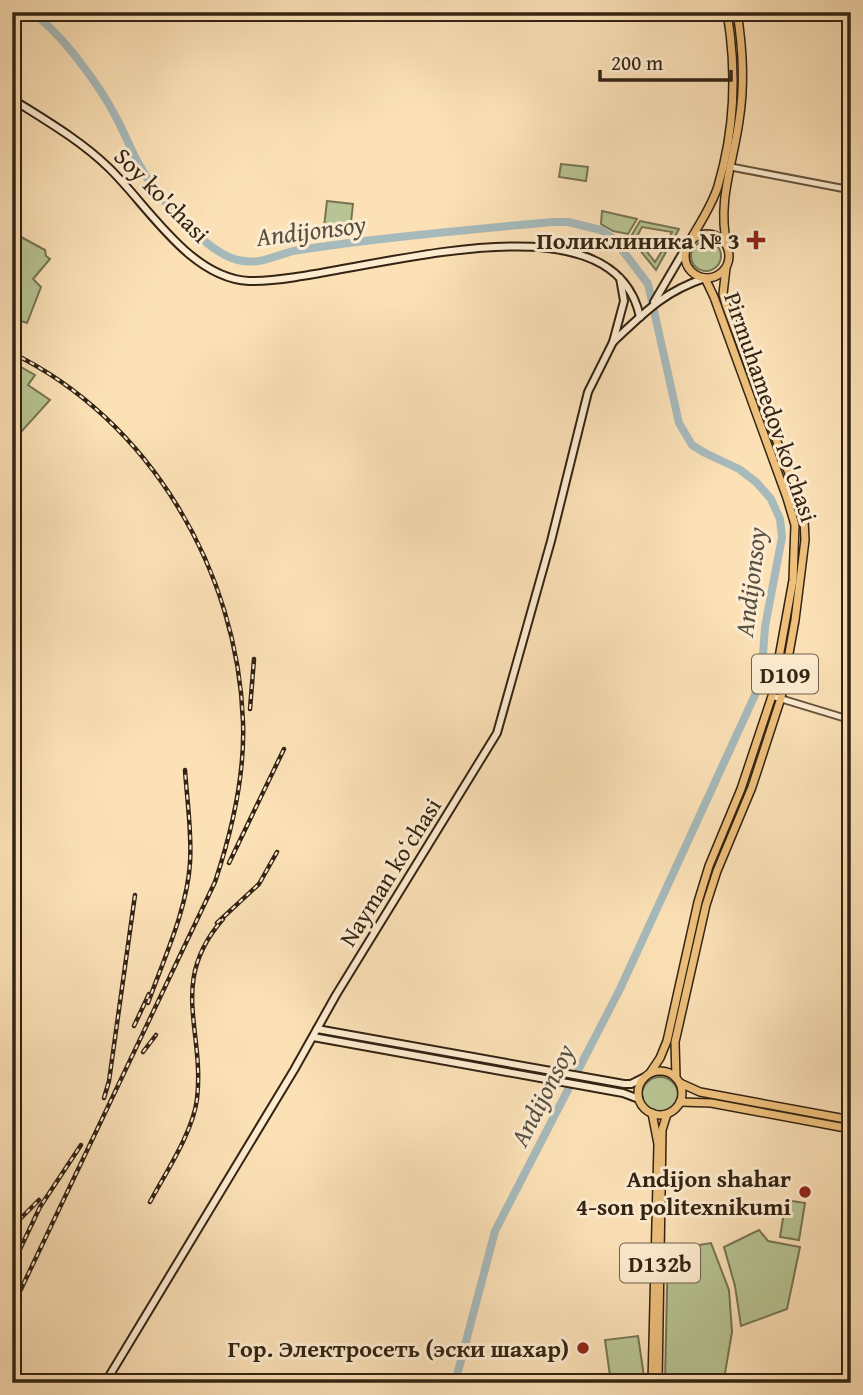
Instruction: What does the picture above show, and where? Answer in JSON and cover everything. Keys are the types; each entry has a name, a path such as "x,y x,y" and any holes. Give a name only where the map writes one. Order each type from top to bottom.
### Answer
{"main road":[{"path":"613,342 653,303 718,188 731,123 735,74 727,12"},
{"name":"D109","path":"726,268 729,257 722,213 739,125 743,76 743,45 737,12"},
{"name":"Soy ko'chasi","path":"12,99 81,144 108,167 174,240 197,260 231,278 249,281 270,279 371,265 423,254 501,248 552,250 600,261 620,278 636,300 640,317"},
{"path":"688,244 700,235 708,234 722,239 727,245"},
{"name":"D109","path":"688,244 685,251 687,266 698,276 705,278"},
{"path":"653,303 682,286 717,276 726,268"},
{"name":"Pirmuhamedov ko'chasi","path":"678,1081 675,1042 706,905 752,787 781,698 805,540 804,520 797,495 726,304 723,293 726,268"},
{"path":"613,342 624,301 620,278"},
{"name":"Pirmuhamedov ko'chasi","path":"648,1075 660,1058 667,1041 701,890 741,789 772,696 793,580 796,525 705,278"},
{"name":"Nayman koʻchasi","path":"105,1383 497,733 553,533 588,392 613,342"},
{"path":"317,1029 566,1079"},
{"path":"313,1037 588,1083 631,1094 652,1113 667,1114 680,1102 711,1103 851,1129"},
{"path":"588,1083 631,1084 648,1075 664,1072 700,1092 851,1120"},
{"name":"D109","path":"639,1099 639,1088 648,1075"},
{"name":"D109","path":"678,1081 682,1096 680,1102"},
{"name":"D132b","path":"652,1113 658,1144 658,1383"},
{"name":"D132b","path":"652,1383 662,1130 667,1114"}],"street":[{"path":"731,167 851,190"},
{"path":"772,696 851,720"}],"green space":[{"path":"561,164 588,167 586,181 559,177"},
{"path":"327,201 353,204 350,231 324,227"},
{"path":"602,211 637,219 628,234 613,231 601,224"},
{"path":"640,221 679,229 671,244 667,242 672,232 642,227 636,238 655,262 662,251 666,252 656,270 630,238"},
{"path":"21,237 45,250 50,259 33,279 41,287 27,323 12,318 12,244"},
{"path":"706,241 717,245 721,256 717,267 706,271 695,267 691,256 695,245"},
{"path":"12,362 35,375 28,385 50,400 12,442"},
{"path":"660,1077 673,1082 678,1095 673,1108 660,1113 647,1108 642,1095 647,1082"},
{"path":"786,1200 805,1203 799,1240 780,1237"},
{"path":"759,1230 768,1241 800,1247 787,1309 741,1326 735,1286 724,1247"},
{"path":"711,1243 729,1290 732,1332 724,1379 665,1382 668,1245 693,1246"},
{"path":"638,1336 645,1383 611,1383 605,1340"}],"waterway":[{"name":"Andijonsoy","path":"31,12 67,46 101,91 140,166 157,192 197,235 225,255 238,260 263,260 299,250 362,241 552,222 568,222 601,230 614,239 648,284 679,423 692,445 739,469 756,482 771,499 780,519 782,537 765,627 761,682 620,989 495,1231 455,1383"}],"railway":[{"path":"12,353 61,382 106,418 144,459 177,506 204,557 224,610 237,666 243,722 242,763 236,803 215,882 12,1308"},
{"path":"250,709 254,659"},
{"path":"229,863 284,749"},
{"path":"148,1003 174,934 188,881 190,840 185,770"},
{"path":"217,923 259,884 277,852"},
{"path":"104,1098 109,1081 135,895"},
{"path":"150,1202 178,1152 194,1112 198,1074 192,1006 193,985 197,964 206,942 223,919"},
{"path":"134,1026 149,994"},
{"path":"143,1052 156,1035"},
{"path":"12,1266 40,1207 81,1145"},
{"path":"12,1227 39,1200"}],"place":[{"name":"Поликлиника № 3","path":"756,240"},
{"name":"Andijon shahar 4-son politexnikumi","path":"805,1192"},
{"name":"Гор. Электросеть (эски шахар)","path":"583,1348"}]}
